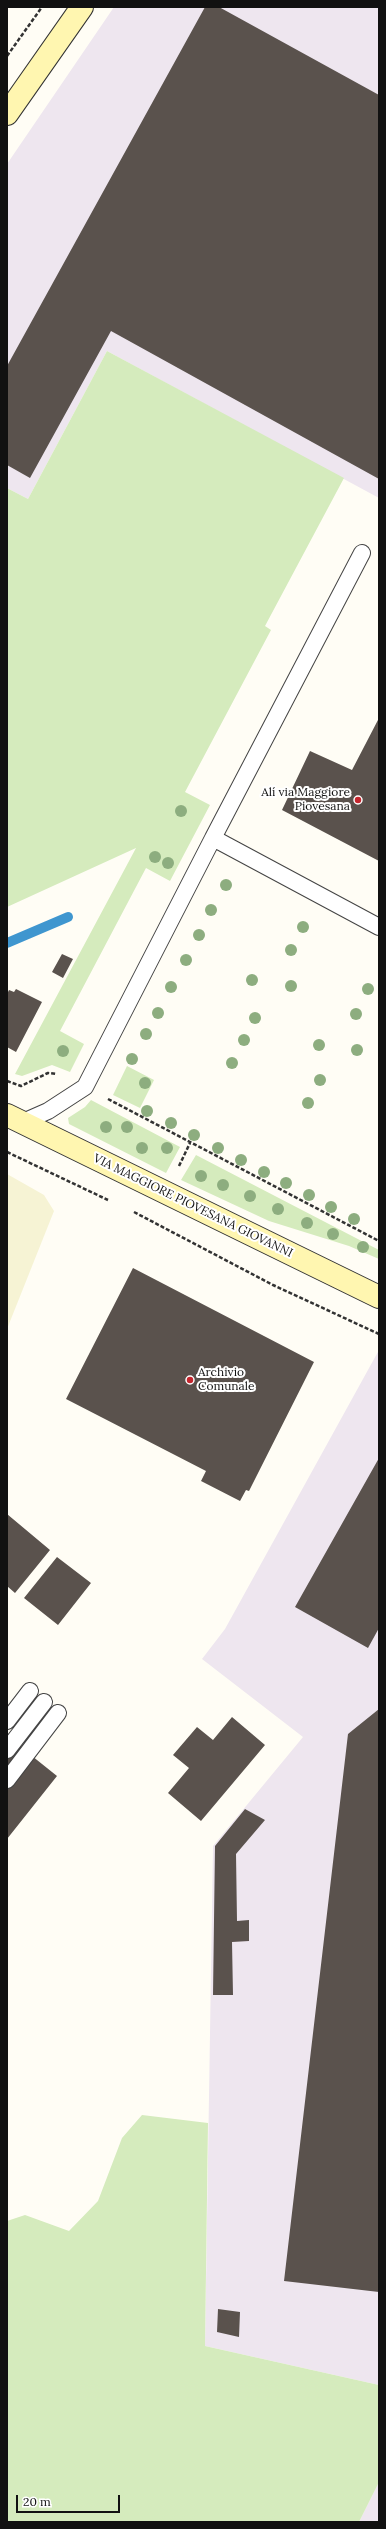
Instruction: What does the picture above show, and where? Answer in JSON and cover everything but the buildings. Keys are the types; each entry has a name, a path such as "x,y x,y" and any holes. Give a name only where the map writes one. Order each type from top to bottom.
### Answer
{"street":[{"path":"7,114 82,7"},
{"name":"VIA MAGGIORE PIOVESANA GIOVANNI","path":"15,1119 379,1297"}],"lane":[{"path":"15,1119 61,1104 85,1087 362,553"},
{"path":"213,838 379,927"},
{"path":"7,1721 30,1691"},
{"path":"7,1750 44,1702"},
{"path":"7,1780 58,1714"}],"path":[{"path":"7,56 42,7"},
{"path":"7,1081 21,1086 48,1073 60,1074"},
{"path":"104,1096 190,1143 379,1241"},
{"path":"177,1170 190,1143"},
{"path":"7,1152 109,1200"},
{"path":"130,1211 273,1285 379,1334"}],"shaded area":[{"path":"114,7 379,7 379,498 107,351 28,499 7,488 7,164"},
{"path":"7,1174 44,1195 54,1211 7,1329"},
{"path":"379,1350 379,2385 205,2346 213,1846 303,1737 202,1659 225,1629"},
{"path":"379,2482 379,2522 359,2522"}],"green space":[{"path":"107,351 344,478 265,626 271,630 185,792 210,805 170,881 146,868 60,1031 84,1044 70,1072 52,1065 22,1076 15,1074 136,848 7,907 7,488 28,499"},
{"path":"127,1066 154,1080 140,1108 113,1095"},
{"path":"91,1100 180,1147 166,1173 69,1124 68,1118 85,1107"},
{"path":"196,1155 379,1250 379,1259 349,1246 269,1221 181,1180"},
{"path":"142,2115 208,2123 205,2346 379,2385 379,2482 359,2522 7,2522 7,2221 25,2215 69,2231 98,2201 122,2138"}],"waterway":[{"path":"7,943 68,917"}],"place":[{"name":"Alí via Maggiore Piovesana","path":"358,800"},
{"name":"Archivio Comunale","path":"190,1380"}]}
